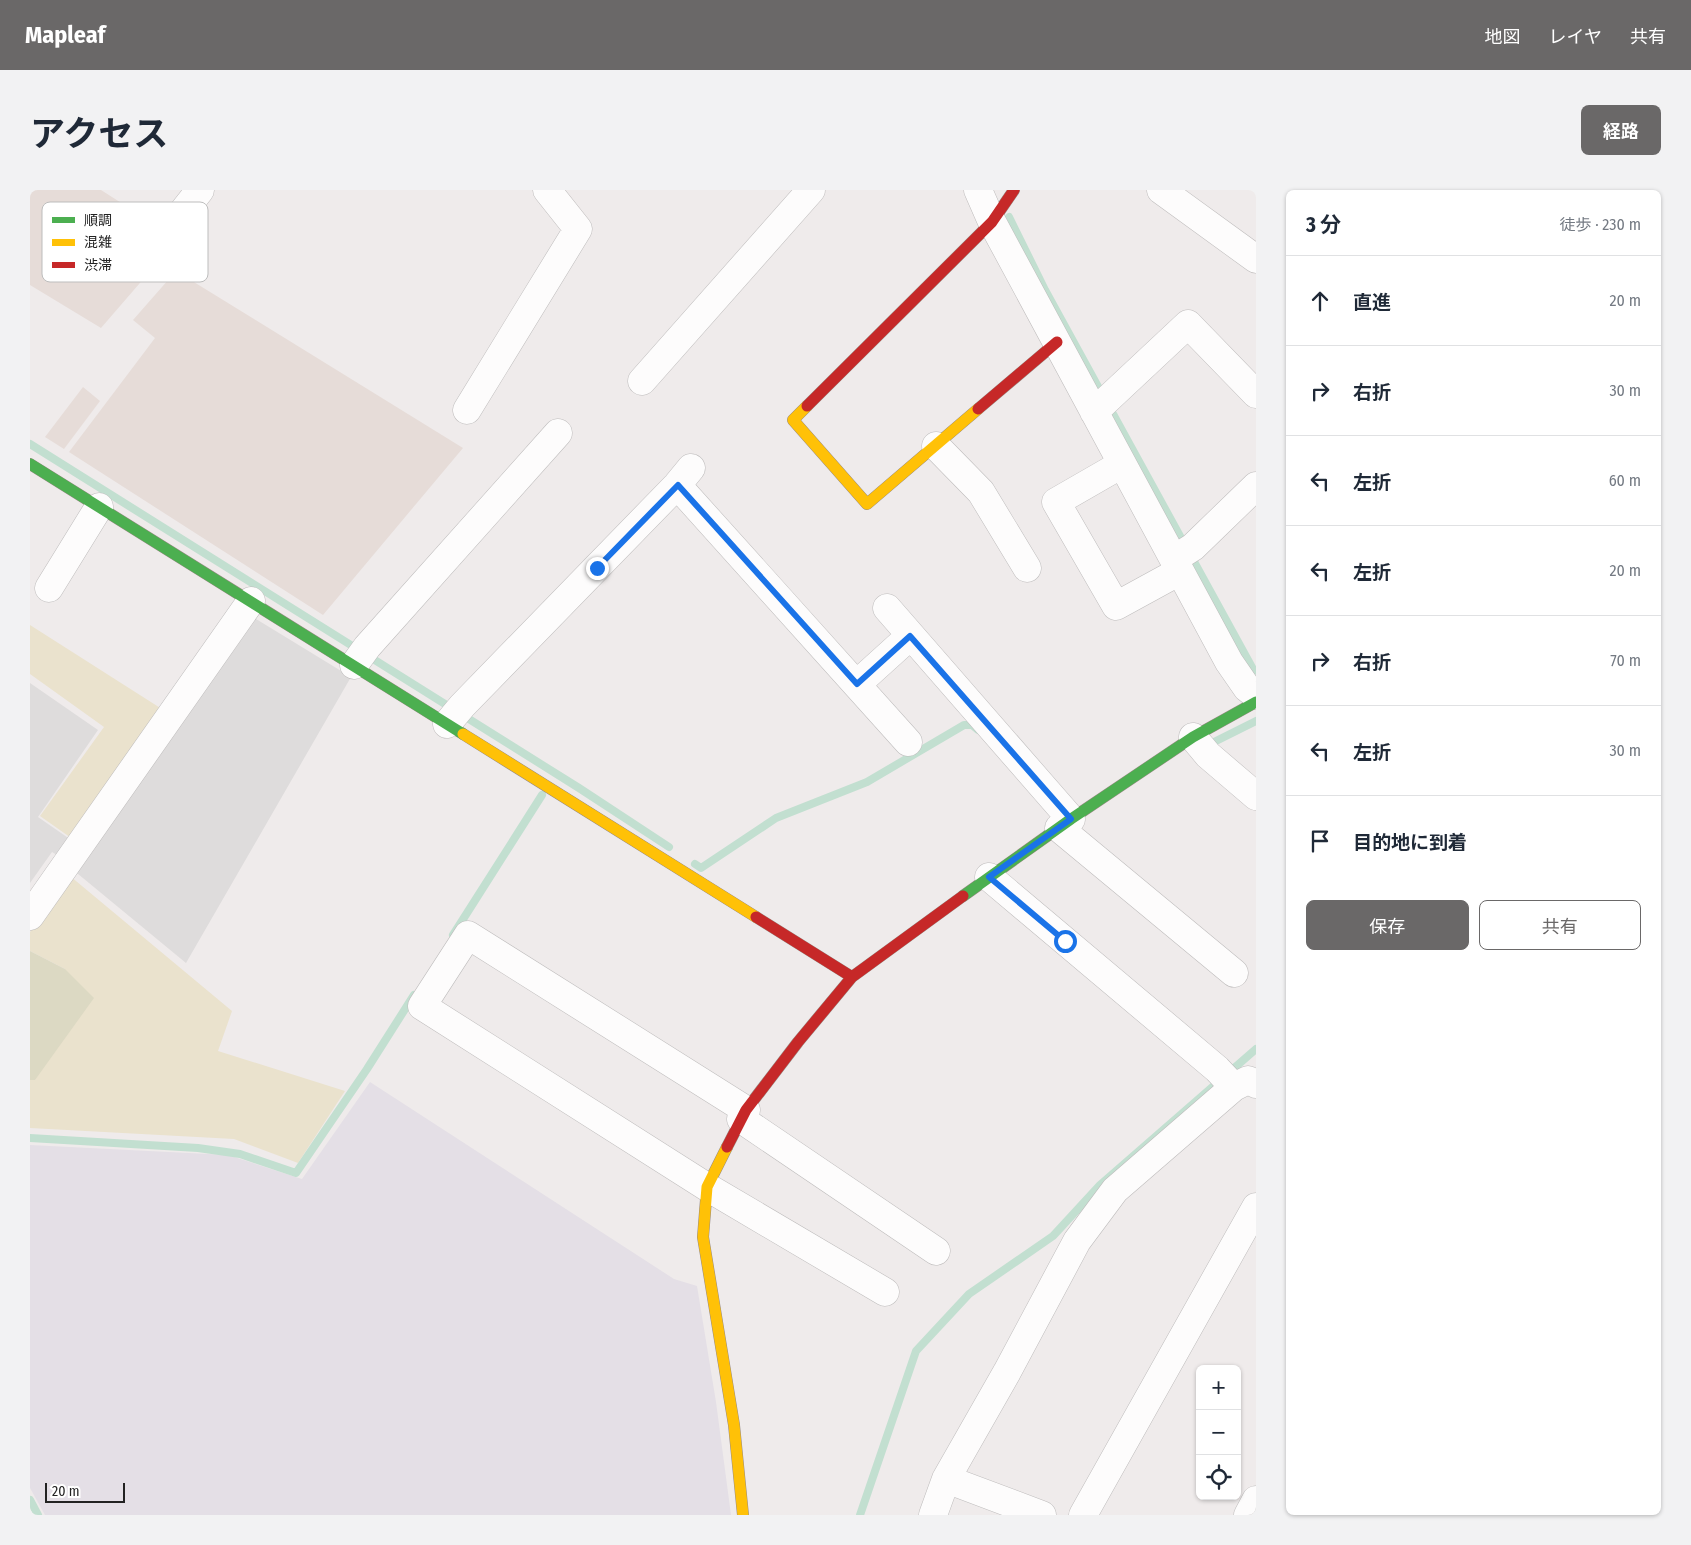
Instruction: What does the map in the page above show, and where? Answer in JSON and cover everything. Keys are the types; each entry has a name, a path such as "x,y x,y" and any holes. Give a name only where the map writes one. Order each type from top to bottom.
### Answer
{"street":[{"path":"191,202 200,190"},
{"path":"467,410 578,229 547,190"},
{"path":"642,381 811,190"},
{"path":"978,190 992,222 1057,342 1102,404 1122,464 1183,558 1229,662 1256,696"},
{"path":"1014,190 992,222 793,420 867,504 1057,342"},
{"path":"1161,190 1256,259"},
{"path":"1102,404 1188,324 1256,394"},
{"path":"360,656 558,433"},
{"path":"936,446 981,492 1027,568"},
{"path":"30,464 251,602 360,656 454,715 852,977"},
{"path":"1122,464 1056,502 1116,606 1183,558 1256,486"},
{"path":"454,715 684,477 857,684 908,742"},
{"path":"49,588 99,507"},
{"path":"30,916 251,602"},
{"path":"887,608 1065,824 1234,972"},
{"path":"857,684 910,636"},
{"path":"743,1515 734,1425 703,1237 707,1187 744,1114 798,1042 852,977 1065,824 1200,745 1256,702"},
{"path":"1200,745 1256,796"},
{"path":"933,1515 946,1479 1008,1372 1077,1242 1115,1190 1234,1080 989,877"},
{"path":"885,1292 707,1187 422,1006 468,935 744,1114 936,1251"},
{"path":"1083,1515 1256,1207"},
{"path":"946,1479 1042,1515"},
{"path":"1248,1515 1256,1500"}],"shaded area":[{"path":"30,190 101,190 120,202 42,202 42,282 141,282 101,328 30,285"},
{"path":"166,282 194,282 463,448 323,615 69,452 155,338 133,320"},
{"path":"83,387 100,401 64,449 45,437"},
{"path":"251,616 351,677 186,963 72,869"},
{"path":"30,625 165,711 74,840 40,816 104,727 30,674"},
{"path":"30,683 98,730 38,817 74,842 62,858 52,852 30,883"},
{"path":"70,876 232,1011 218,1051 345,1091 298,1163 234,1139 30,1128 30,1080 35,1080 65,969 30,951 30,932"},
{"path":"30,951 65,969 94,998 35,1080 30,1080"},
{"path":"370,1082 674,1279 697,1286 716,1402 731,1515 45,1515 30,1488 30,1145 228,1155 302,1179"}],"waterway":[{"path":"1009,217 1045,290 1254,671"},
{"path":"30,444 579,788 669,847"},
{"path":"1206,746 1256,721"},
{"path":"695,864 701,868 776,818 867,782 964,725 972,725 978,730"},
{"path":"453,935 542,795"},
{"path":"30,1138 198,1148 240,1154 296,1173 367,1069 414,995"},
{"path":"860,1515 916,1351 969,1294 1053,1236 1100,1185 1256,1049"},
{"path":"30,1500 38,1515"}],"traffic: fast":[{"path":"30,464 463,734"},
{"path":"963,896 1071,819 1193,737 1256,702"}],"traffic: slow":[{"path":"807,406 793,420 867,504 978,409"},
{"path":"463,734 756,917"},
{"path":"727,1147 707,1187 703,1237 734,1425 743,1515"}],"traffic: jam":[{"path":"807,406 992,222 1014,190"},
{"path":"978,409 1057,342"},
{"path":"727,1147 746,1110 798,1042 852,977 963,896"},
{"path":"756,917 852,977"}],"route":[{"path":"597,568 678,485 857,684 910,636 1071,819 989,877 1065,941"}]}
